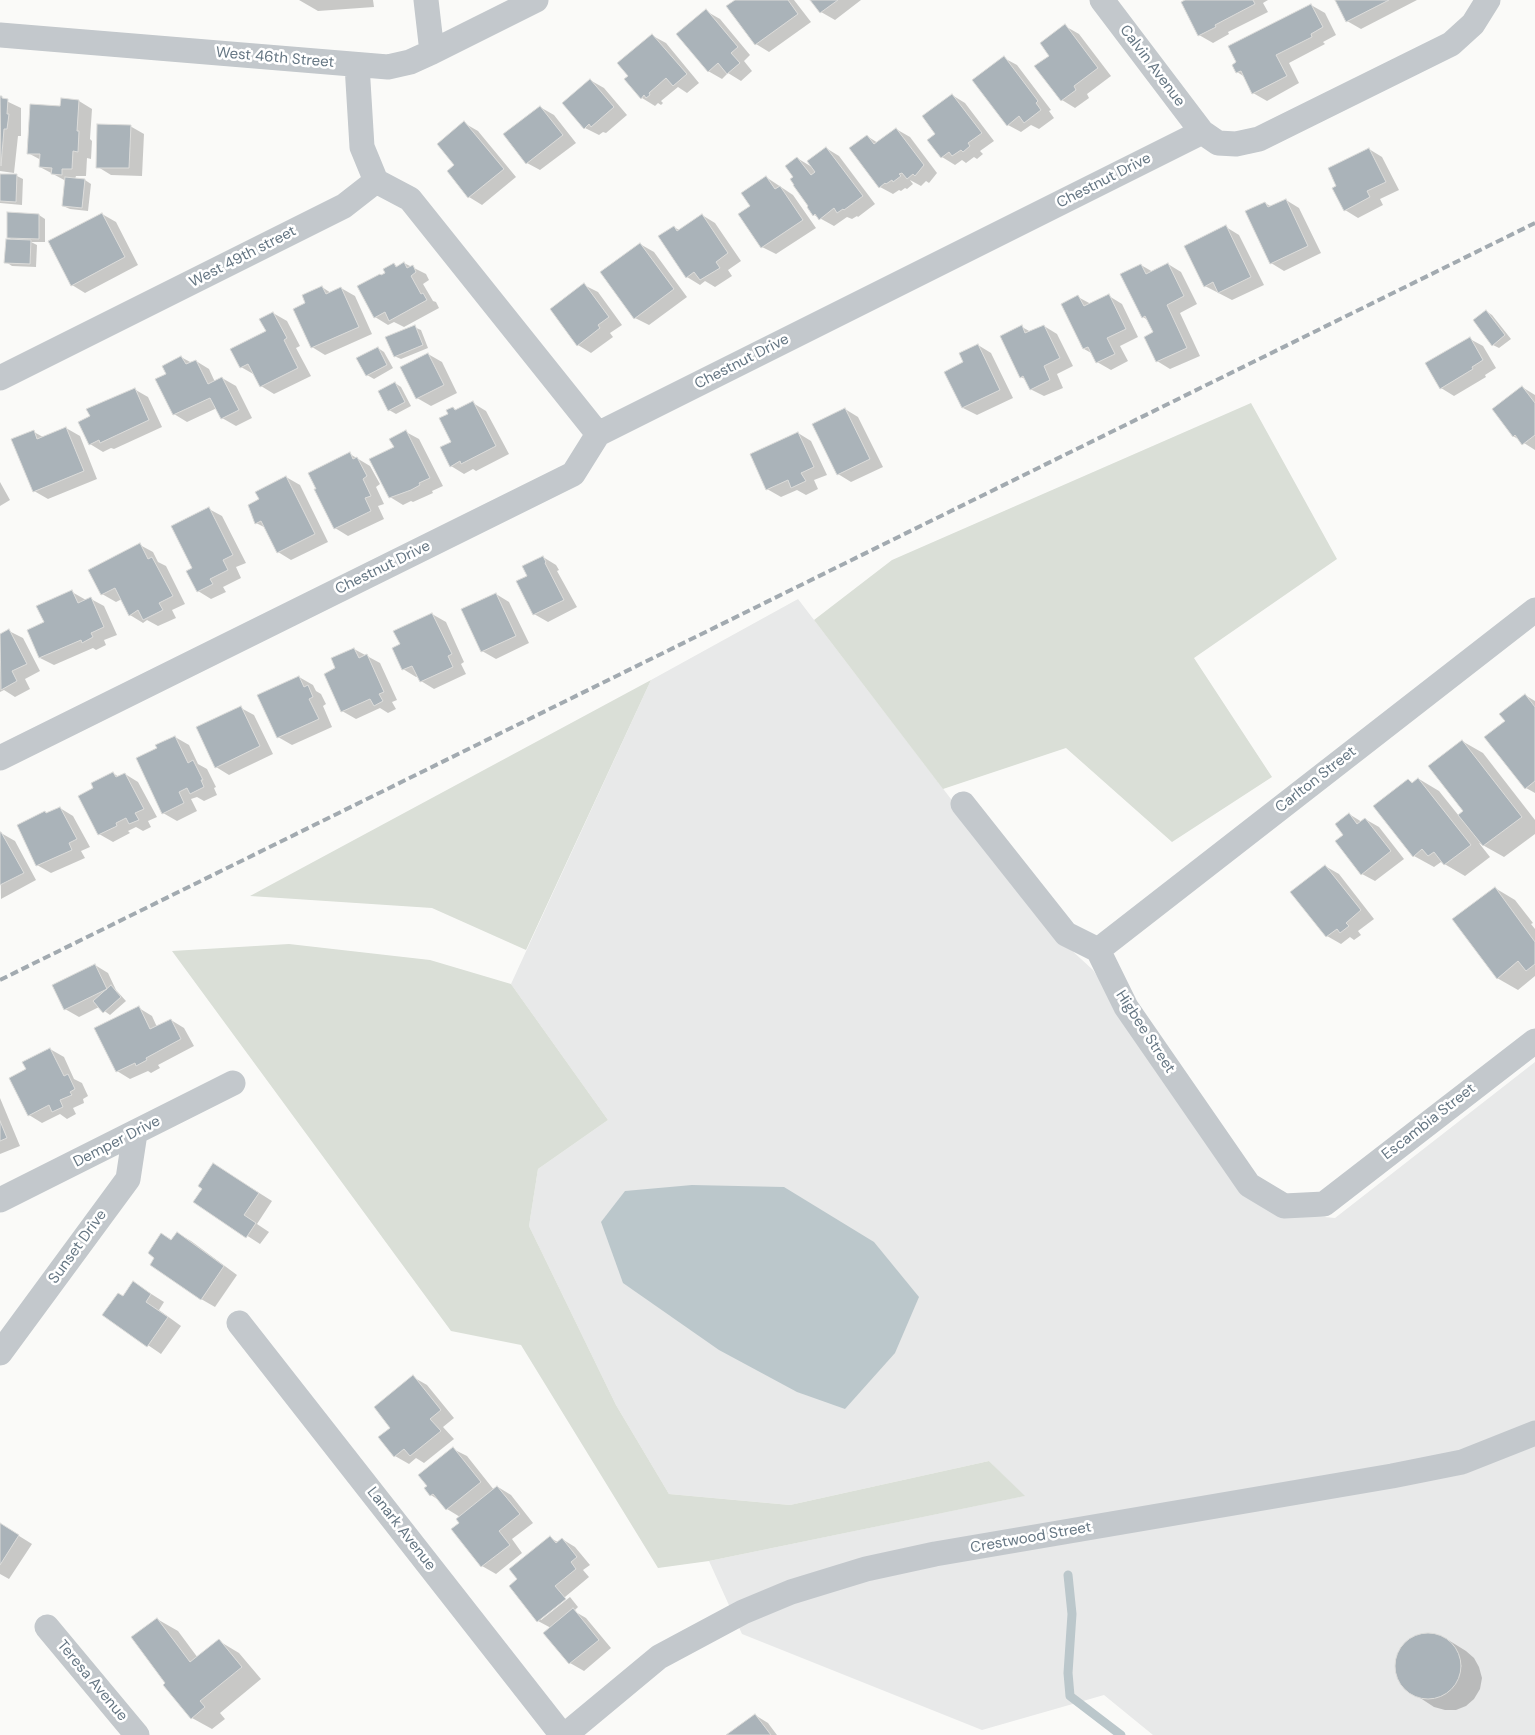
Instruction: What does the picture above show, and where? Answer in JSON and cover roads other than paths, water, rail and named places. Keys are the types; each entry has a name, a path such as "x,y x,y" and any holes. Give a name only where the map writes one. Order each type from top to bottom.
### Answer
{"street":[{"path":"426,0 432,52"},
{"name":"West 46th Street","path":"0,35 388,67 410,62 536,0"},
{"name":"Calvin Avenue","path":"1102,0 1202,132"},
{"path":"1202,132 1218,143 1236,144 1258,139 1452,44 1474,24 1488,0"},
{"path":"357,65 362,147 376,181 410,199 598,434"},
{"name":"Chestnut Drive","path":"0,758 574,474 598,434 1202,132"},
{"name":"West 49th street","path":"0,378 344,206 376,181"},
{"name":"Carlton Street","path":"1098,950 1535,610"},
{"path":"964,804 1066,934 1098,950"},
{"name":"Higbee Street","path":"1098,950 1126,1007 1249,1185 1284,1206 1324,1204"},
{"name":"Escambia Street","path":"1324,1204 1535,1040"},
{"name":"Demper Drive","path":"0,1200 233,1083"},
{"name":"Sunset Drive","path":"0,1353 128,1179 135,1133"},
{"name":"Lanark Avenue","path":"239,1323 563,1735"},
{"name":"Crestwood Street","path":"563,1735 659,1657 743,1612 791,1592 866,1569 935,1554 1392,1476 1462,1462 1535,1433"},
{"name":"Teresa Avenue","path":"47,1626 137,1735"}],"waterway":[{"path":"1068,1575 1072,1614 1068,1673 1070,1696 1121,1735"}],"railway":[{"path":"0,980 1535,223"}]}
